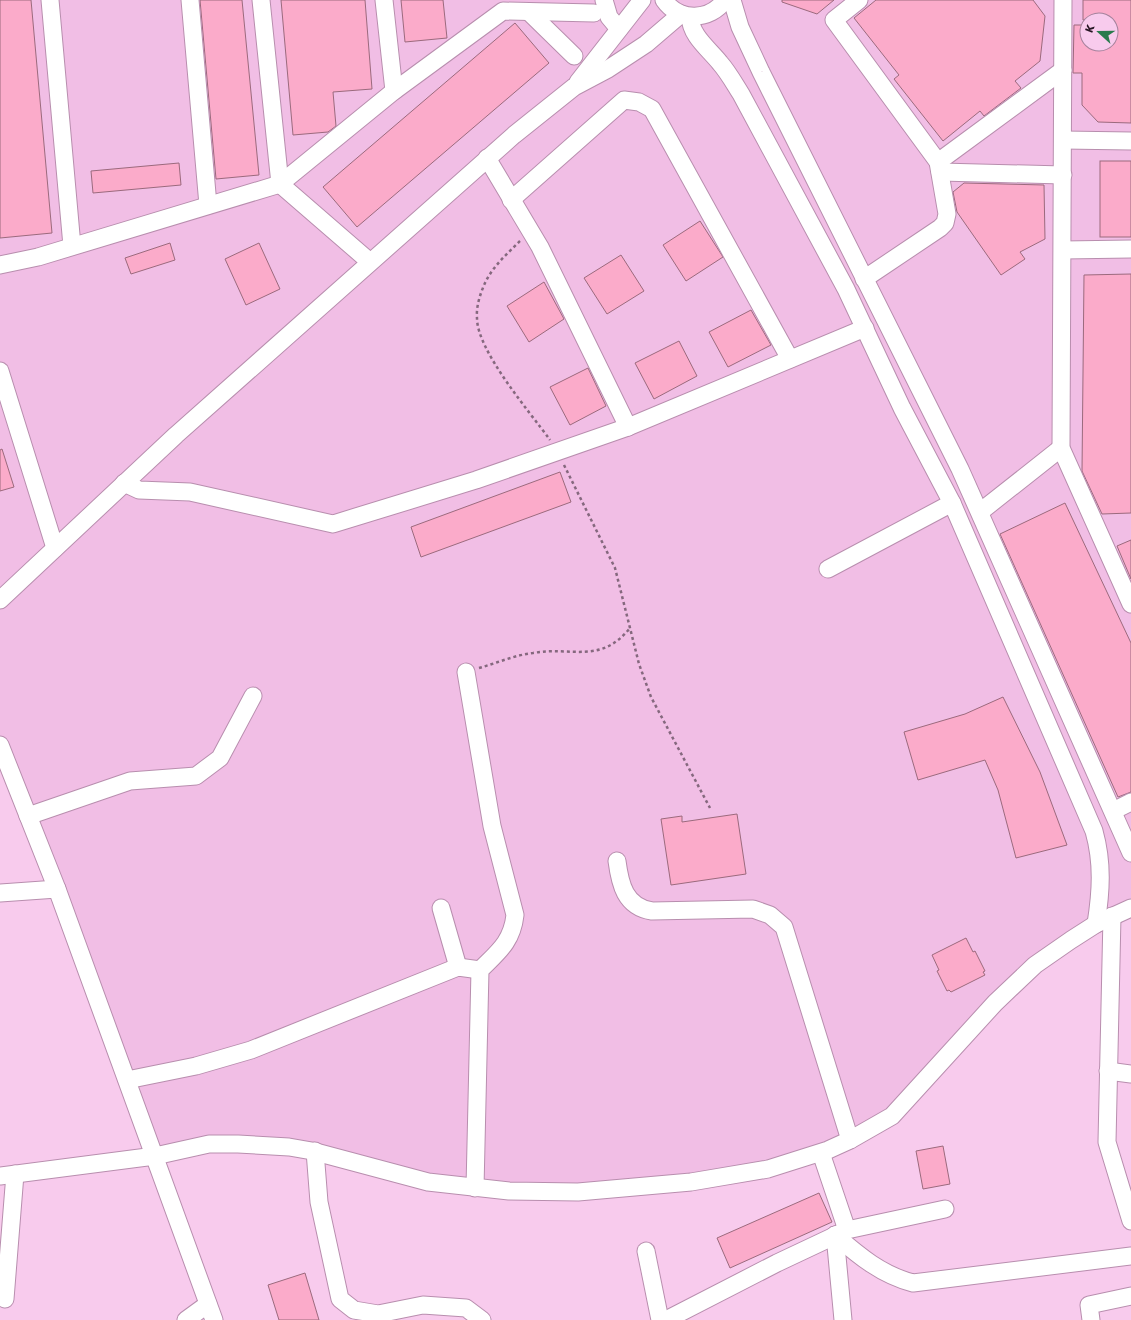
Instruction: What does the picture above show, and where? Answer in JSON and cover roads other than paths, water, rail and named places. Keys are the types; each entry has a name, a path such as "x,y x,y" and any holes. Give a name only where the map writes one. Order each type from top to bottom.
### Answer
{"street":[{"path":"50,0 72,246"},
{"path":"190,0 208,205"},
{"path":"261,0 280,184 370,262"},
{"path":"384,0 394,91"},
{"path":"604,0 609,17 619,30"},
{"path":"574,87 642,0"},
{"path":"664,0 674,10 685,15 707,15 715,11 725,0"},
{"path":"732,0 740,27 760,72 937,421 980,512 1131,853"},
{"path":"859,0 834,20 939,167 947,214 943,226 864,279"},
{"path":"1063,0 1061,448 1131,604"},
{"path":"0,265 38,257 280,184 394,91 502,6 529,12 594,13"},
{"path":"529,12 574,56"},
{"path":"0,600 176,435 331,299 370,262 487,158 574,87 608,69 646,44 685,15"},
{"path":"685,15 695,34 720,64 740,94 865,328 902,408 952,503 1094,831 1101,866 1101,889 1096,924"},
{"path":"939,167 1063,70"},
{"path":"512,200 624,100 646,105 652,109 790,359"},
{"path":"1063,140 1131,141"},
{"path":"487,158 540,247 628,427"},
{"path":"939,167 1063,175"},
{"path":"1063,250 1131,249"},
{"path":"124,483 139,490 190,492 333,524 476,480 628,427 865,328"},
{"path":"0,370 55,548"},
{"path":"980,512 1061,448"},
{"path":"828,569 952,503"},
{"path":"466,672 492,826 514,915 512,930 506,943 480,970 475,1188"},
{"path":"28,816 130,781 196,776 220,758 253,696"},
{"path":"0,745 56,889 214,1320"},
{"path":"1113,812 1131,802"},
{"path":"616,861 624,892 633,904 639,908 652,911 754,909 770,915 784,927 850,1140"},
{"path":"0,893 56,889"},
{"path":"441,908 458,966"},
{"path":"5,1299 7,1175 155,1156 209,1144 266,1146 315,1151 428,1182 475,1188 531,1192 578,1192 691,1182 768,1170 821,1153 850,1140 892,1116 1015,984 1053,952 1096,924 1131,908"},
{"path":"1112,916 1107,1142 1131,1221"},
{"path":"127,1080 196,1066 251,1050 458,966 480,970"},
{"path":"1108,1071 1131,1074"},
{"path":"315,1151 320,1202 340,1299 354,1310 378,1314 423,1305 466,1308 482,1320"},
{"path":"821,1153 841,1233 843,1320"},
{"path":"666,1320 841,1233 945,1209"},
{"path":"841,1233 861,1257 884,1272 913,1283 1131,1256"},
{"path":"646,1251 660,1320"},
{"path":"1091,1320 1089,1305 1131,1296"},
{"path":"186,1320 208,1304"}]}
